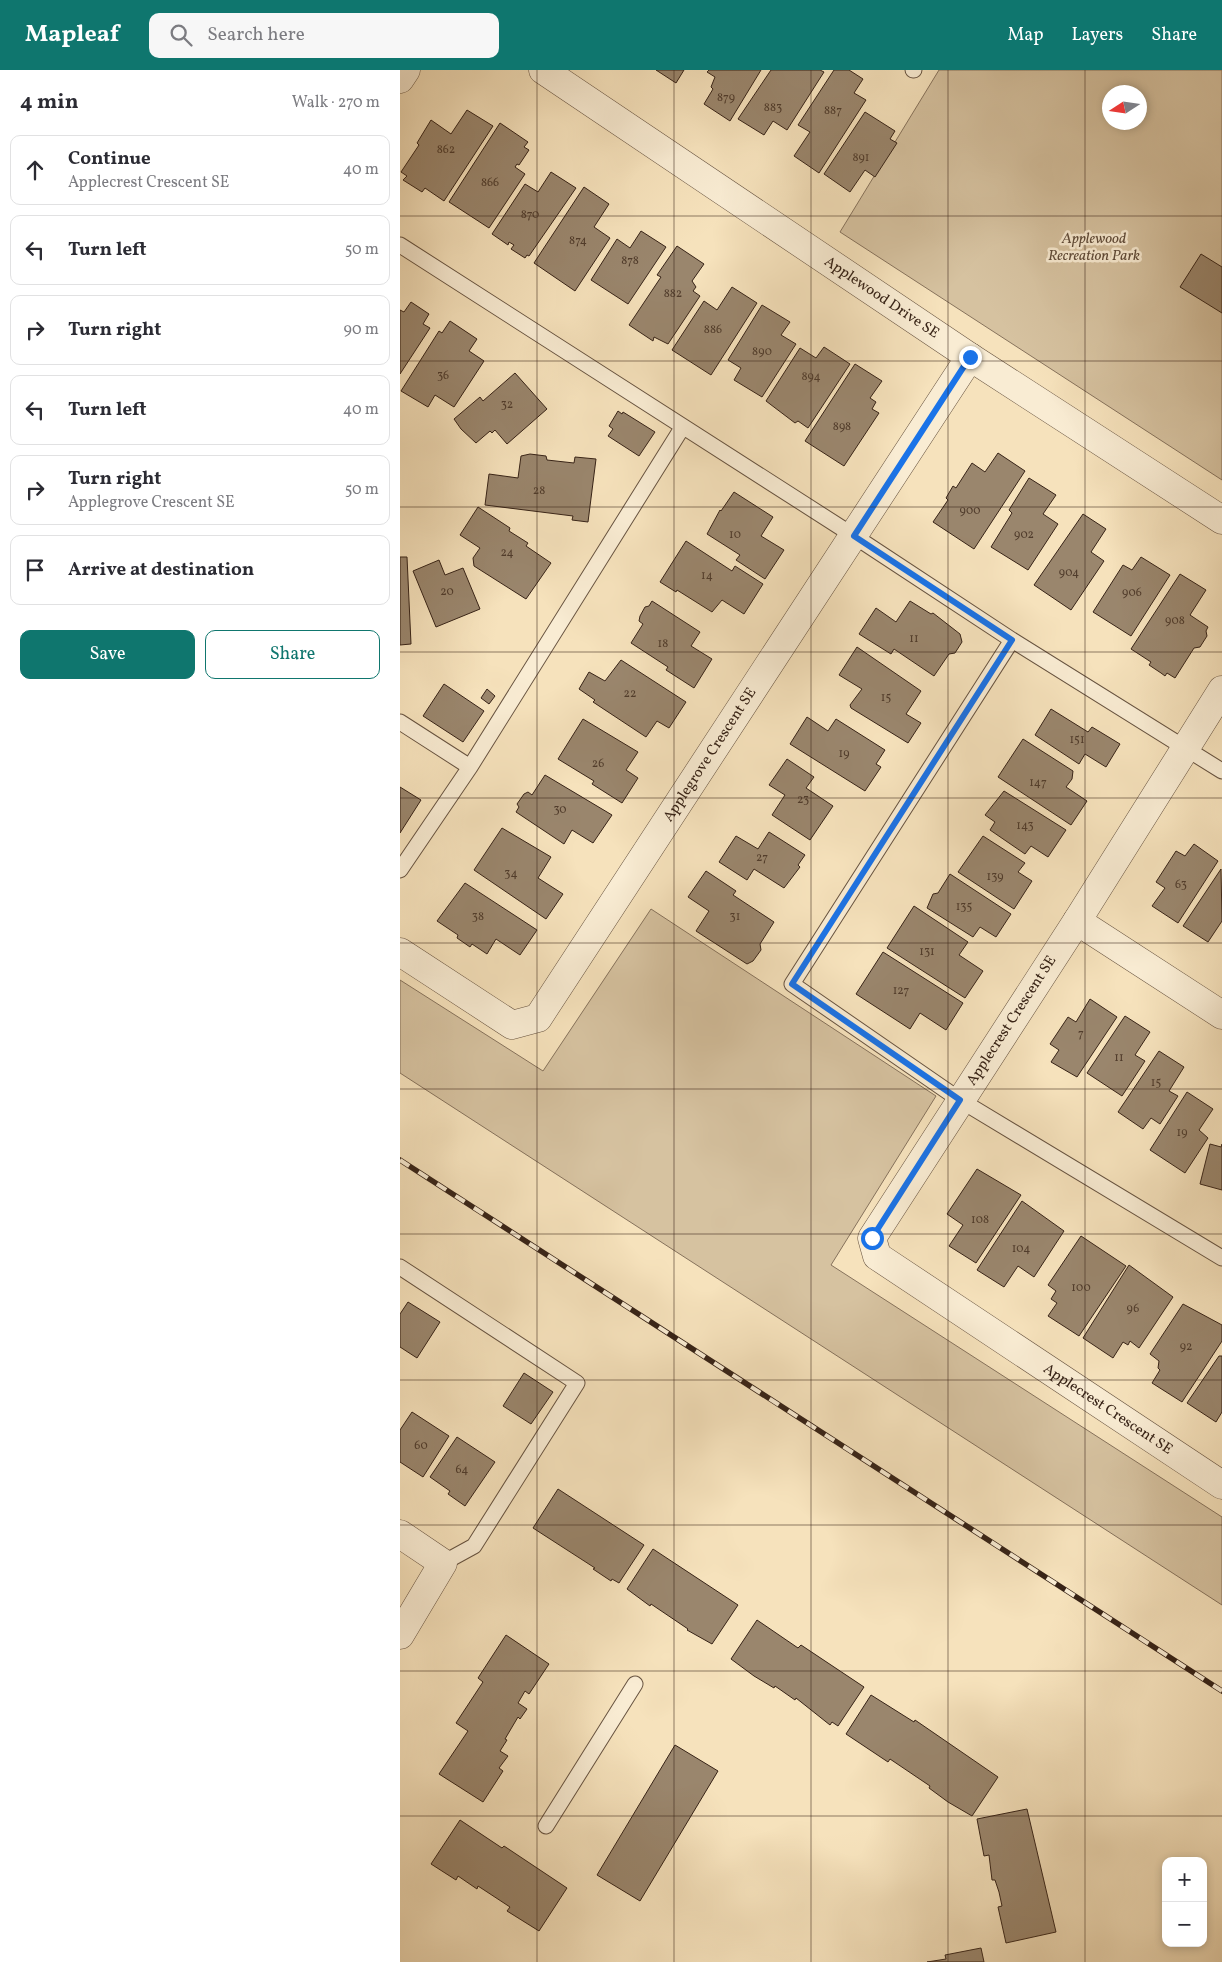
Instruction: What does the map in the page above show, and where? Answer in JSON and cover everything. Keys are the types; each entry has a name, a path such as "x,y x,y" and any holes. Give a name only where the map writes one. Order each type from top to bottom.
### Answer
{"street":[{"path":"400,79 406,70"},
{"name":"Applewood Drive SE","path":"543,70 970,357 1222,520"},
{"name":"Applegrove Crescent SE","path":"400,952 512,1025 538,1018 970,357"},
{"name":"Applecrest Crescent SE","path":"1222,690 1077,921 872,1238 877,1256 1222,1485"},
{"path":"1077,921 1222,1015"},
{"path":"400,1534 443,1563 400,1635"}],"lane":[{"path":"400,245 682,428 854,536 1012,640 1222,770"},
{"path":"400,870 470,766 682,428"},
{"path":"1012,640 792,984 960,1100 1222,1258"},
{"path":"400,722 470,766"},
{"path":"400,1267 577,1383 474,1546 443,1563"},
{"path":"546,1826 635,1684"}],"green space":[{"name":"Applewood Recreation Park","path":"939,70 1222,70 1222,480 840,232"},
{"path":"651,909 936,1096 831,1265 1222,1517 1222,1605 400,1073 400,980 543,1071"}],"building":[{"path":"656,70 684,70 676,83"},
{"path":"709,70 761,70 730,121 704,104 713,89 711,87 715,77 707,72"},
{"path":"771,70 820,70 824,72 787,130 773,121 764,135 738,119"},
{"path":"834,70 849,70 863,79 854,93 866,100 819,173 794,156 810,132 798,125"},
{"path":"467,110 493,126 444,201 425,188 422,192 403,180 407,176 401,172 419,145 417,143 431,120 451,134"},
{"path":"865,112 895,131 890,139 897,143 875,177 865,170 850,192 824,174"},
{"path":"500,123 528,142 524,147 529,150 519,165 517,164 515,167 525,174 489,228 449,202"},
{"path":"551,172 576,188 529,256 527,255 525,258 511,249 514,245 509,242 508,245 492,234 525,184 538,192"},
{"path":"584,187 609,204 594,227 610,238 575,291 534,263"},
{"path":"641,231 666,247 628,304 591,280 617,239 630,248"},
{"path":"677,246 704,264 692,281 696,287 693,291 700,296 668,344 654,337 653,341 629,325 661,277 657,275"},
{"path":"1201,254 1222,267 1222,313 1180,287"},
{"path":"732,287 757,303 711,375 672,350 704,301 717,310"},
{"path":"411,302 429,314 423,324 430,328 400,374 400,310 404,312"},
{"path":"762,305 790,322 781,335 796,344 762,397 734,380 741,368 728,360"},
{"path":"450,321 477,339 469,351 484,361 454,407 435,395 428,407 401,391 439,331 442,333"},
{"path":"824,347 850,364 808,428 798,421 795,423 766,401 800,348 816,358"},
{"path":"855,364 882,381 870,398 876,402 872,409 879,413 844,466 805,441"},
{"path":"515,373 547,409 507,444 495,430 492,433 490,431 476,443 461,429 454,419 480,397 483,401"},
{"path":"618,411 622,414 623,412 655,432 639,456 608,436 613,429 609,426"},
{"path":"998,453 1025,471 974,549 933,522 948,500 946,498 953,486 956,488 972,463 985,472"},
{"path":"530,454 546,456 547,460 574,463 575,457 596,459 588,522 572,520 573,516 485,505 489,474 518,478 521,456"},
{"path":"1029,478 1056,495 1043,514 1058,524 1028,570 991,547 1012,513 1009,510"},
{"path":"734,492 773,517 761,536 784,550 765,579 736,560 740,555 707,534 720,510"},
{"path":"478,507 510,528 509,531 528,543 526,546 551,563 526,599 474,566 473,558 480,548 460,535"},
{"path":"1083,514 1106,529 1091,552 1104,561 1071,610 1034,585"},
{"path":"686,541 732,571 735,566 763,584 744,614 722,600 712,612 677,590 676,592 660,582"},
{"path":"400,557 407,557 411,644 400,645"},
{"path":"1141,557 1170,575 1131,636 1093,612 1123,565 1132,570"},
{"path":"439,560 445,575 463,568 480,609 436,627 413,571"},
{"path":"1180,574 1206,590 1190,615 1208,627 1206,631 1207,636 1200,647 1194,648 1175,678 1167,673 1165,676 1149,665 1151,662 1131,649"},
{"path":"652,601 700,632 691,646 712,659 694,688 666,670 668,667 631,643 643,624 639,621 640,616 645,607 649,606"},
{"path":"910,601 931,614 933,613 960,634 962,642 955,653 949,654 934,676 894,649 891,654 859,634 876,608 896,622"},
{"path":"857,647 921,691 906,714 921,723 908,743 851,708 850,705 862,689 839,675"},
{"path":"621,660 686,702 669,728 657,721 646,737 593,702 595,700 579,689 589,672 605,681"},
{"path":"444,684 484,711 463,742 423,716"},
{"path":"487,689 495,696 489,704 481,698"},
{"path":"1051,709 1088,732 1092,727 1120,744 1106,767 1085,754 1079,764 1035,735"},
{"path":"807,717 828,731 836,719 885,750 876,764 881,767 865,791 790,744"},
{"path":"583,719 638,752 626,770 638,778 622,803 592,784 594,781 558,759"},
{"path":"1023,739 1073,771 1072,779 1066,787 1087,801 1071,825 998,777"},
{"path":"787,759 814,777 806,788 833,806 810,840 772,815 785,795 769,785"},
{"path":"545,775 612,815 593,843 572,830 564,844 516,812 519,807 517,804 524,794 528,792 532,795"},
{"path":"400,787 421,800 400,833"},
{"path":"1004,791 1066,830 1048,857 1031,846 1025,854 990,830 995,822 985,815"},
{"path":"502,828 551,857 538,878 563,894 546,919 474,870"},
{"path":"769,832 805,855 798,865 800,867 784,888 754,869 747,880 719,862 736,836 758,849"},
{"path":"983,836 1025,863 1018,872 1032,881 1014,909 958,872"},
{"path":"1194,844 1218,861 1178,923 1152,906 1165,888 1156,882 1176,851 1185,856"},
{"path":"1221,869 1222,921 1208,942 1183,926"},
{"path":"706,871 736,891 733,895 774,922 760,944 761,950 753,961 747,964 696,931 709,911 688,897"},
{"path":"950,874 1011,914 996,937 980,927 973,937 927,908 933,894 938,893"},
{"path":"465,883 537,930 520,955 496,939 487,954 472,944 470,947 457,938 458,935 437,921"},
{"path":"914,906 968,942 959,955 983,971 965,998 887,948"},
{"path":"883,952 963,1003 946,1030 920,1013 910,1029 856,994"},
{"path":"1090,999 1117,1017 1077,1077 1051,1062 1059,1050 1050,1044 1068,1017 1076,1022"},
{"path":"1125,1016 1150,1032 1135,1055 1145,1061 1122,1096 1087,1073"},
{"path":"1159,1051 1184,1067 1169,1091 1178,1096 1160,1124 1151,1118 1143,1129 1118,1112"},
{"path":"1187,1092 1213,1109 1199,1130 1208,1138 1185,1173 1150,1150"},
{"path":"1210,1144 1221,1147 1222,1144 1222,1190 1200,1184"},
{"path":"977,1169 1021,1195 976,1263 949,1246 963,1225 947,1214"},
{"path":"1022,1201 1064,1231 1034,1277 1018,1266 1004,1287 977,1270"},
{"path":"1081,1236 1126,1266 1079,1336 1048,1316 1057,1303 1051,1299 1056,1291 1048,1285"},
{"path":"1129,1265 1173,1297 1139,1348 1130,1341 1128,1345 1123,1342 1113,1358 1083,1338"},
{"path":"408,1302 440,1322 417,1358 400,1347 400,1314"},
{"path":"1183,1304 1222,1325 1222,1341 1182,1402 1152,1383 1160,1370 1158,1368 1159,1361 1150,1354"},
{"path":"1219,1356 1222,1356 1222,1412 1216,1422 1187,1403"},
{"path":"524,1373 553,1392 531,1424 503,1406"},
{"path":"412,1412 449,1436 423,1477 400,1462 400,1430"},
{"path":"457,1437 495,1462 465,1506 448,1494 450,1491 430,1477"},
{"path":"558,1489 644,1545 619,1583 612,1579 611,1581 593,1569 595,1568 533,1528"},
{"path":"653,1549 738,1605 712,1644 687,1630 627,1589"},
{"path":"757,1620 798,1648 801,1645 864,1687 838,1726 832,1722 830,1725 796,1698 795,1700 775,1686 774,1688 754,1676 731,1659"},
{"path":"506,1635 549,1664 529,1694 525,1691 518,1703 527,1709 520,1719 518,1717 505,1739 507,1740 500,1751 508,1756 499,1768 503,1771 483,1802 439,1774 468,1731 456,1723 483,1682 478,1678"},
{"path":"871,1695 914,1722 915,1720 998,1777 972,1816 948,1802 929,1788 930,1786 890,1759 888,1762 846,1734"},
{"path":"675,1745 718,1771 640,1901 597,1875"},
{"path":"1027,1809 1056,1932 1006,1943 998,1907 1002,1906 999,1892 995,1880 992,1880 989,1855 984,1856 977,1819"},
{"path":"460,1820 502,1848 504,1846 567,1888 539,1931 507,1911 510,1907 478,1886 477,1889 458,1876 456,1880 431,1864"},
{"path":"981,1948 984,1962 927,1962 946,1959 945,1955"}],"railway":[{"path":"400,1160 1222,1691"}],"route":[{"path":"872,1238 960,1100 792,984 1012,640 854,536 970,357"}]}
